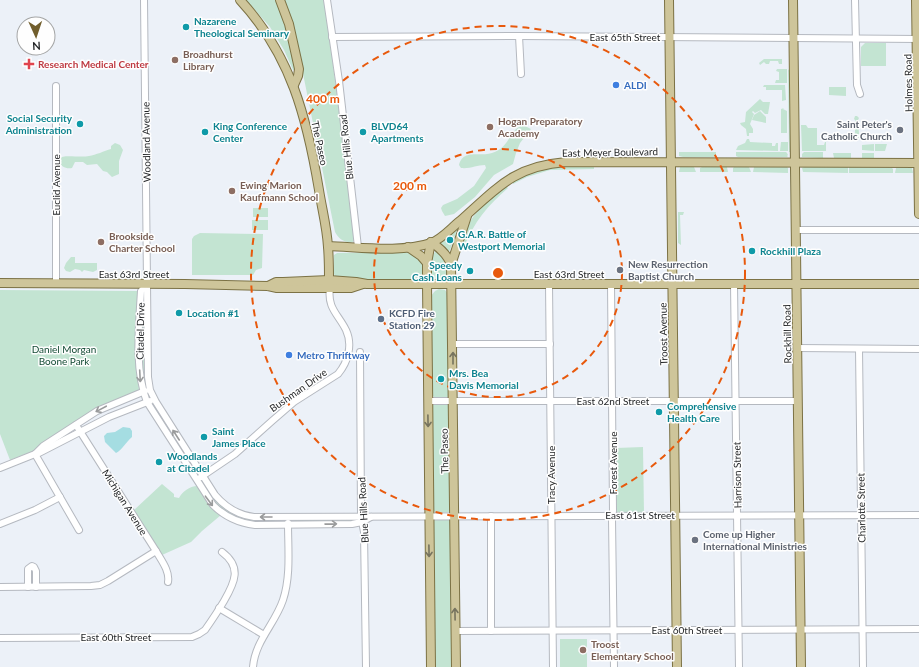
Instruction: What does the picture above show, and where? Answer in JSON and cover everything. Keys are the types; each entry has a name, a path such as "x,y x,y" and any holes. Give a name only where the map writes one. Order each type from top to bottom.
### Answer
{"main road":[{"path":"240,0 260,24 279,52 294,85"},
{"path":"280,0 289,24 299,69 294,85"},
{"name":"Troost Avenue","path":"669,0 676,667"},
{"name":"Rockhill Road","path":"793,0 801,667"},
{"name":"Holmes Road","path":"916,0 919,101 919,214"},
{"name":"The Paseo","path":"294,85 303,112 315,167 328,246"},
{"name":"East Meyer Boulevard","path":"328,246 381,248 408,247 431,242 448,231 504,182 520,173 543,164 566,162 919,163"},
{"path":"451,264 468,213"},
{"path":"431,242 450,258 451,264"},
{"name":"The Paseo","path":"431,242 427,263 431,667"},
{"name":"Bushman Drive","path":"328,246 329,284"},
{"path":"408,247 421,256 427,263"},
{"name":"The Paseo","path":"451,264 456,667"},
{"name":"East 63rd Street","path":"268,286 276,282 329,284 351,288 360,283 919,284"},
{"name":"East 63rd Street","path":"0,283 268,286 277,288 301,288 329,284"}],"street":[{"name":"Woodland Avenue","path":"144,0 148,284"},
{"name":"Blue Hills Road","path":"327,0 339,81 358,247"},
{"path":"855,0 857,85 860,94"},
{"name":"East 65th Street","path":"332,37 520,36 918,39"},
{"path":"520,36 521,74"},
{"name":"Euclid Avenue","path":"56,86 56,283"},
{"path":"796,230 919,230"},
{"name":"Citadel Drive","path":"148,284 148,377 150,390 154,399 215,495 222,503 232,510 254,517 362,519"},
{"name":"Citadel Drive","path":"148,284 141,291 139,324 140,382 147,402 213,506 231,519 245,524 254,525 352,524 362,519"},
{"name":"Bushman Drive","path":"196,481 235,454 290,405 338,374 342,369 349,353 349,341 346,330 332,309 329,299 329,284"},
{"name":"Tracy Avenue","path":"549,284 553,667"},
{"name":"Forest Avenue","path":"611,284 614,667"},
{"name":"Harrison Street","path":"734,284 739,667"},
{"path":"453,344 550,344"},
{"path":"798,348 919,349"},
{"name":"Charlotte Street","path":"859,348 863,667"},
{"name":"Blue Hills Road","path":"360,352 366,667"},
{"path":"35,454 43,446 97,411 150,390"},
{"path":"0,468 43,451 109,417 154,399"},
{"name":"East 62nd Street","path":"428,401 798,401"},
{"name":"Michigan Avenue","path":"76,425 166,568 168,582"},
{"path":"35,454 79,530"},
{"path":"0,524 35,510 60,497"},
{"name":"East 61st Street","path":"362,519 373,516 919,515"},
{"path":"491,516 491,631"},
{"path":"253,667 257,647 278,613 286,589 288,570 288,517"},
{"path":"0,587 100,585 156,551"},
{"path":"222,552 232,562 235,576 233,586 219,608 264,635"},
{"path":"28,587 28,569 32,566 36,571 36,587"},
{"name":"East 60th Street","path":"0,638 192,637 205,630 219,608"},
{"name":"East 60th Street","path":"456,631 919,629"}],"green space":[{"path":"246,0 276,0 287,32 295,70 293,70 284,50 270,27"},
{"path":"284,0 325,0 355,239 353,242 342,240 335,232 295,34"},
{"path":"865,43 886,43 886,66 861,66 861,47"},
{"path":"764,59 782,59 782,64 779,64 778,61 770,61 769,64 764,62 760,65 759,63"},
{"path":"777,69 787,69 787,83 775,83 776,80 779,80 779,72 776,71"},
{"path":"788,69 790,72 791,152 789,152"},
{"path":"764,85 785,85 786,100 782,101 782,90 766,90 766,87 763,87"},
{"path":"829,87 846,87 846,96 829,95"},
{"path":"760,99 763,102 770,102 768,114 765,114 761,110 755,113 753,111 752,112 754,114 750,124 753,129 753,133 749,133 749,136 747,136 746,129 740,123 745,122 746,112"},
{"path":"784,108 783,109 787,111 787,133 781,133 781,109"},
{"path":"760,111 766,117 766,123 752,120 754,115"},
{"path":"855,116 859,118 859,134 857,135 859,138 855,138"},
{"path":"801,125 806,125 808,128 817,128 817,145 824,145 826,142 826,151 802,151"},
{"path":"521,126 531,129 520,143 513,164 494,175 475,197 454,214 445,216 441,208 443,205 457,199 474,186 486,168 485,165 461,168 459,165 461,160 472,154 487,154 498,151 506,143 514,131"},
{"path":"747,139 749,139 750,142 772,143 772,146 775,146 776,143 778,143 778,151 736,150 738,146 745,143"},
{"path":"781,142 788,142 788,151 780,151"},
{"path":"115,143 120,145 123,150 119,161 119,174 112,177 107,172 103,171 97,164 87,165 83,162 75,162 72,168 68,168 62,166 59,161 59,158 62,157 97,154 111,149 111,146"},
{"path":"874,144 874,151 862,150 862,145"},
{"path":"875,144 887,144 885,151 875,151"},
{"path":"679,152 716,152 716,156 683,157 679,156"},
{"path":"736,152 786,152 788,157 738,157 736,156"},
{"path":"804,152 823,152 823,158 802,157"},
{"path":"833,153 851,153 851,158 834,158"},
{"path":"862,153 874,153 874,158 862,158"},
{"path":"565,166 594,166 594,169 550,170 527,177 513,184 513,181 532,173"},
{"path":"680,167 694,167 696,172 679,172"},
{"path":"727,167 728,172 700,172 700,168"},
{"path":"734,167 749,167 751,172 733,172"},
{"path":"754,167 787,167 788,173 753,172"},
{"path":"848,167 848,173 803,172 802,168"},
{"path":"849,167 892,168 893,173 849,173"},
{"path":"896,168 912,168 913,173 895,173"},
{"path":"506,186 508,188 482,214 464,247 463,242 466,229 474,216 483,205"},
{"path":"253,208 268,208 268,217 253,217"},
{"path":"678,212 684,212 683,215 680,215 681,245 678,243"},
{"path":"252,220 268,220 268,230 252,230"},
{"path":"456,228 457,230 448,252 439,245"},
{"path":"200,233 263,234 262,268 256,270 253,275 192,275 192,239"},
{"path":"436,251 442,256 448,268 448,275 446,279 434,280 431,277 432,259"},
{"path":"405,252 414,255 421,262 424,271 420,279 339,279 336,278 334,274 334,255 337,253"},
{"path":"71,257 75,257 75,263 97,263 97,270 93,272 84,270 82,272 75,269 70,272 66,271 64,268"},
{"path":"439,289 445,290 448,294 449,398 434,397 431,394 431,296"},
{"name":"Daniel Morgan Boone Park","path":"0,290 137,291 139,390 31,452 10,460 0,434"},
{"path":"144,309 145,334 142,337 142,311"},
{"path":"144,341 146,388 143,378 142,345"},
{"path":"153,402 197,472 195,472 151,404"},
{"path":"434,404 449,404 451,512 436,513 433,510 432,407"},
{"path":"643,447 644,513 617,513 616,448"},
{"path":"162,484 174,494 174,497 179,498 186,490 197,486 209,504 221,515 191,542 162,555 133,511"},
{"path":"205,485 225,508 275,520 275,522 252,521 234,516 218,505 204,486"},
{"path":"294,519 355,520 355,521 295,522"},
{"path":"435,519 451,519 454,667 435,667 433,521"},
{"path":"560,639 587,639 587,667 560,667"}],"water":[{"path":"123,427 130,428 132,431 132,437 116,453 105,442 104,436 107,433 115,432"}],"place":[{"name":"Nazarene Theological Seminary","path":"186,27"},
{"name":"Broadhurst Library","path":"175,60"},
{"name":"Research Medical Center","path":"29,64"},
{"name":"ALDI","path":"616,85"},
{"name":"Social Security Administration","path":"80,124"},
{"name":"Hogan Preparatory Academy","path":"490,127"},
{"name":"Saint Peter's Catholic Church","path":"900,130"},
{"name":"King Conference Center","path":"205,132"},
{"name":"BLVD64 Apartments","path":"363,132"},
{"name":"Ewing Marion Kaufmann School","path":"232,191"},
{"name":"G.A.R. Battle of Westport Memorial","path":"450,240"},
{"name":"Brookside Charter School","path":"101,242"},
{"name":"Rockhill Plaza","path":"752,251"},
{"name":"New Resurrection Baptist Church","path":"620,270"},
{"name":"Speedy Cash Loans","path":"470,271"},
{"name":"Location #1","path":"179,313"},
{"name":"KCFD Fire Station 29","path":"381,319"},
{"name":"Metro Thriftway","path":"289,355"},
{"name":"Mrs. Bea Davis Memorial","path":"441,379"},
{"name":"Comprehensive Health Care","path":"659,412"},
{"name":"Saint James Place","path":"204,437"},
{"name":"Woodlands at Citadel","path":"159,462"},
{"name":"Come up Higher International Ministries","path":"695,540"},
{"name":"Troost Elementary School","path":"583,650"}]}
